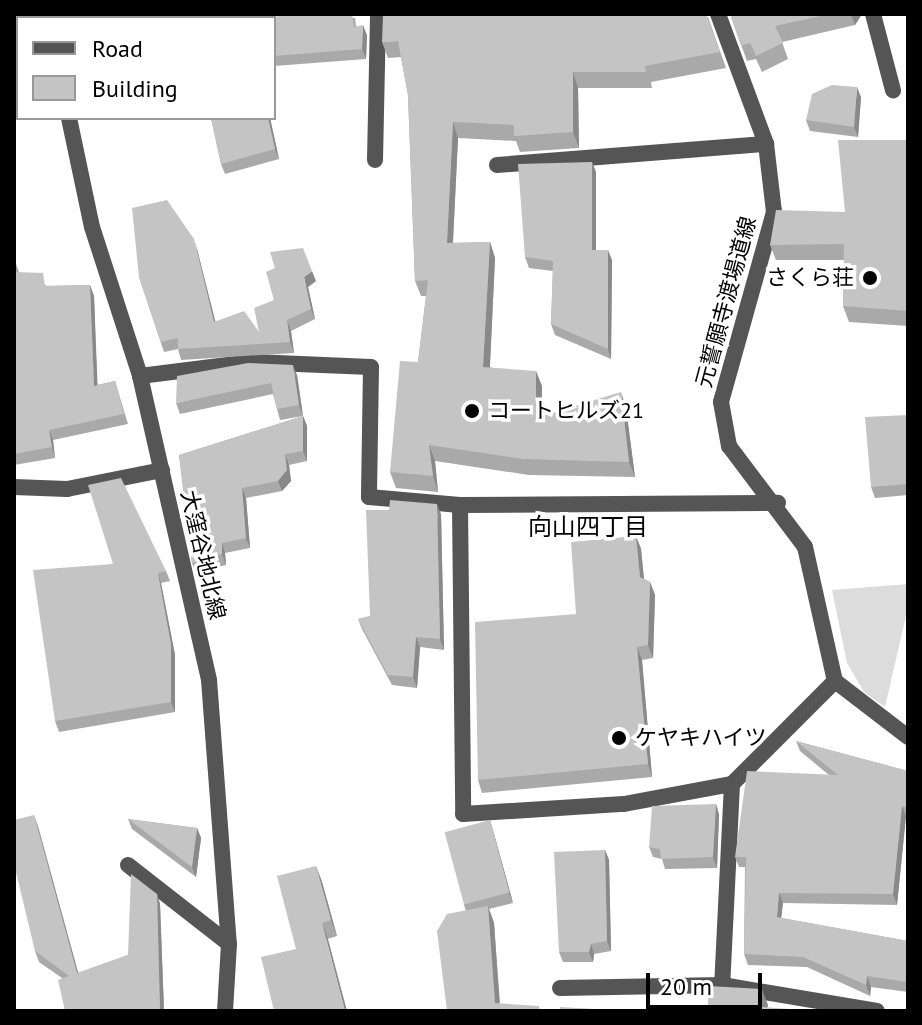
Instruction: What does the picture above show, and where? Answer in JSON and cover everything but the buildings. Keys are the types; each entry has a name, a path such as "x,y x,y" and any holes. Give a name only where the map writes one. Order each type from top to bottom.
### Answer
{"street":[{"path":"375,160 378,14"},
{"name":"元誓願寺渡場道線","path":"718,14 766,144 774,212 721,402 729,446 778,503 805,547 835,681"},
{"path":"873,14 893,90"},
{"name":"大窪谷地北線","path":"69,120 92,227 140,376 217,733 229,944 225,1011"},
{"path":"497,165 766,144"},
{"path":"140,376 251,362 371,367 369,497 460,505 778,503"},
{"path":"14,487 67,489 162,470"},
{"path":"460,505 463,814 624,804 732,784 835,681 908,737"},
{"path":"722,985 732,784"},
{"path":"128,865 229,944"},
{"path":"560,988 722,985 877,1011"}],"shaded area":[{"path":"908,584 908,607 885,707 864,692 847,663 832,590"}],"place":[{"name":"さくら荘","path":"870,278"},
{"name":"コートヒルズ21","path":"472,411"},
{"name":"ケヤキハイツ","path":"619,738"}],"district":[{"name":"向山四丁目","path":"588,527"}]}
